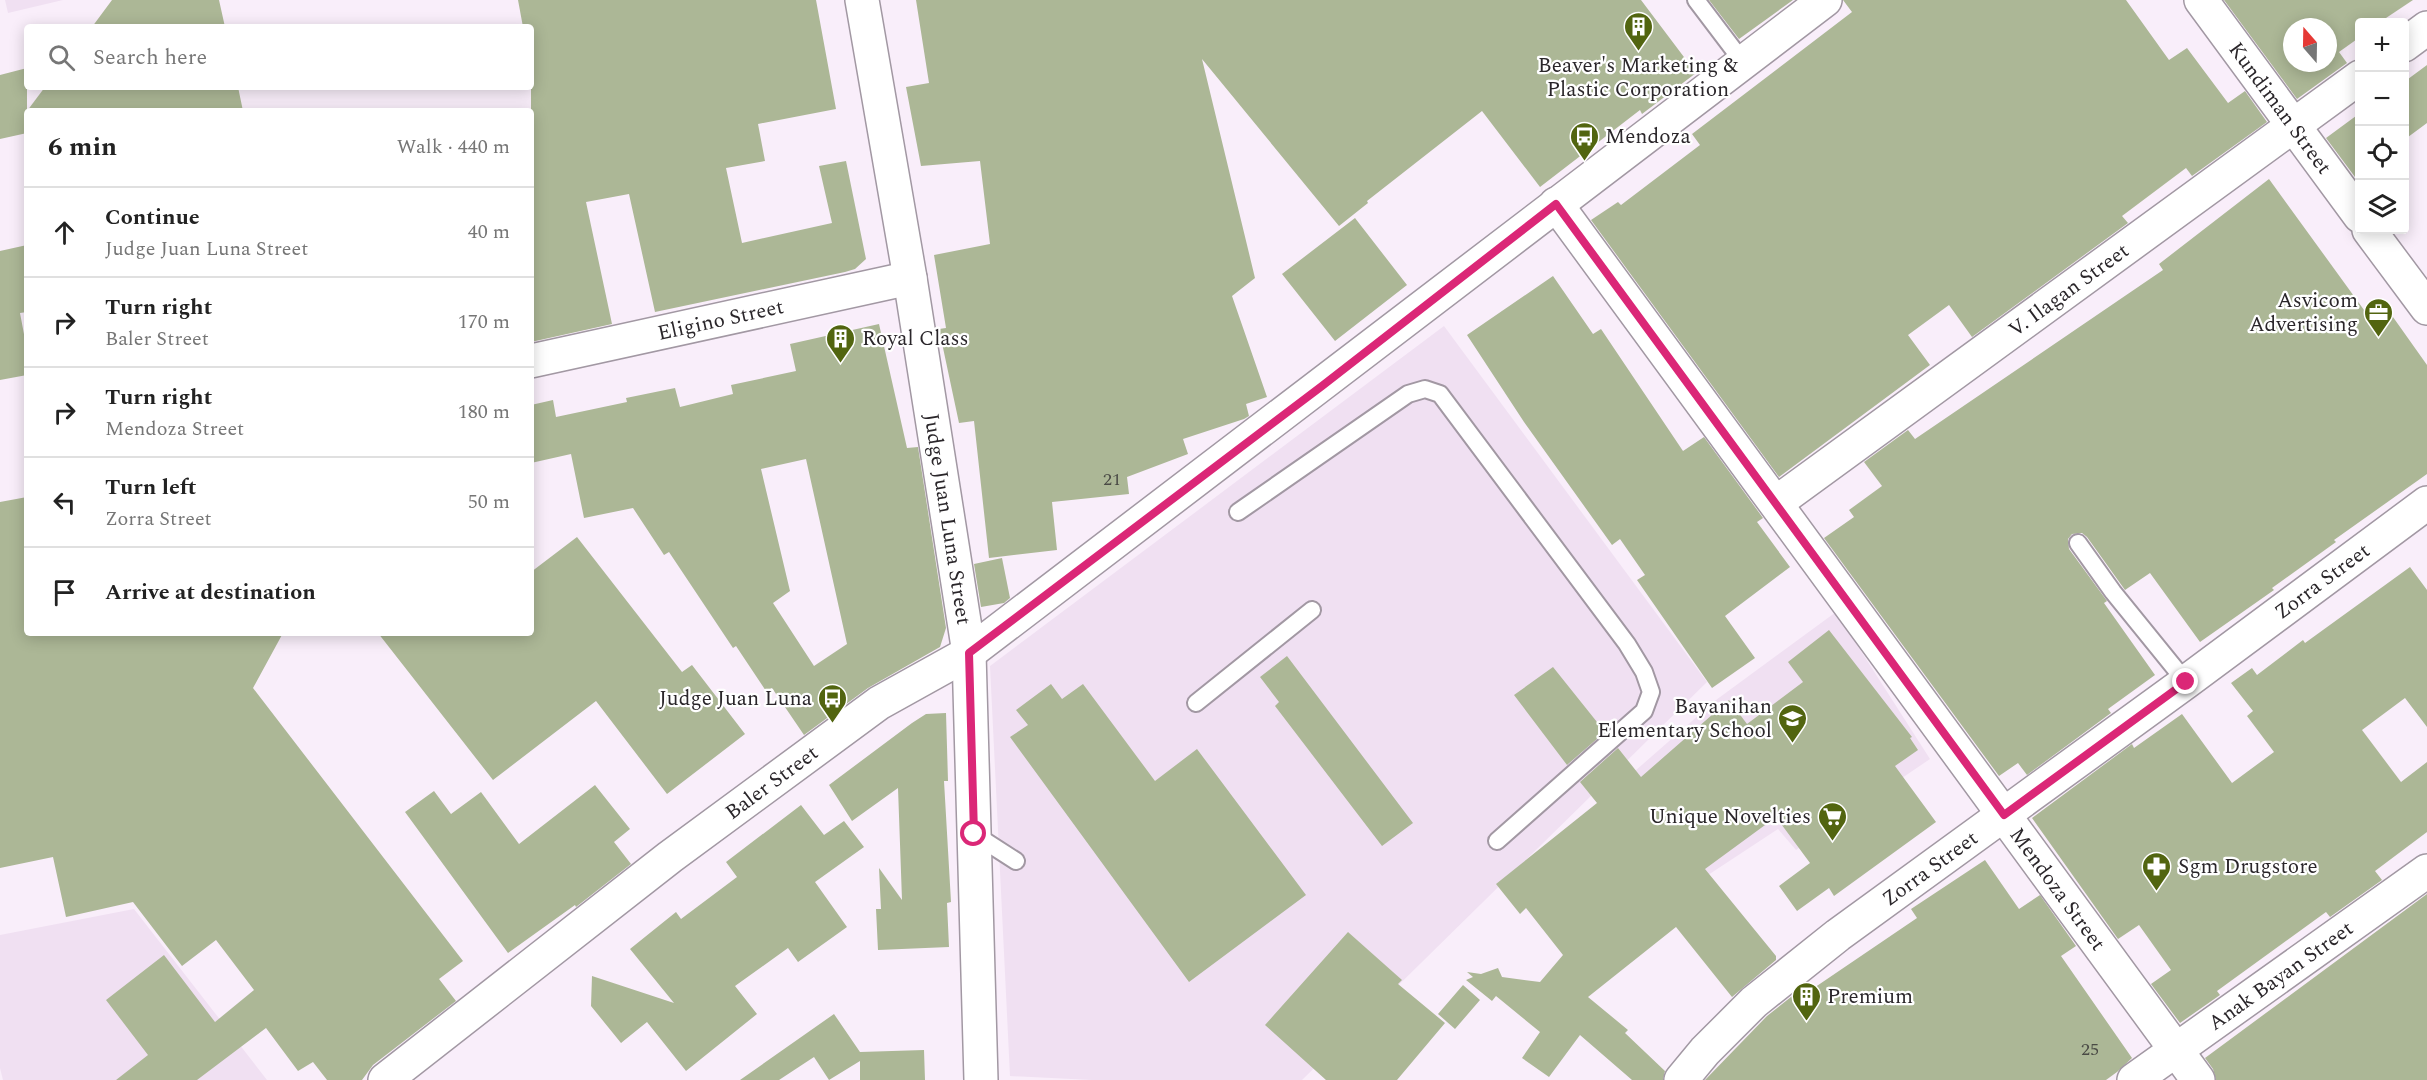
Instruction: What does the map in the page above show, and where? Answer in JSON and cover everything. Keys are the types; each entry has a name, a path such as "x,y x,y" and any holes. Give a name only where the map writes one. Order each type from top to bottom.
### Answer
{"street":[{"name":"Judge Juan Luna Street","path":"862,0 910,278 969,653 981,1080"},
{"name":"Baler Street","path":"385,1080 670,857 879,703 969,653 1213,481 1556,204 1826,0"},
{"name":"Kundiman Street","path":"2201,0 2355,209"},
{"path":"2409,41 2427,28"},
{"name":"V. Ilagan Street","path":"1776,502 2355,81"},
{"name":"Mendoza Street","path":"1556,204 2198,1080"},
{"path":"2372,234 2427,308"},
{"name":"Eligino Street","path":"534,360 910,278"},
{"name":"Zorra Street","path":"1681,1080 1754,1002 1838,935 2186,682 2427,503"},
{"name":"Anak Bayan Street","path":"2134,1080 2427,871"}],"lane":[{"path":"1696,0 1743,62"},
{"path":"1238,512 1408,394 1425,389 1440,394 1627,644 1644,672 1651,692 1644,711 1497,841"},
{"path":"2078,543 2113,592 2186,682"},
{"path":"1196,703 1312,610"},
{"path":"974,834 1016,861"}],"shaded area":[{"path":"5,0 63,0 8,13"},
{"path":"1444,326 1707,682 1302,1080 1092,1080 1010,1076 990,666"},
{"name":"Bayanihan Elementary School","path":"1836,612 1930,759 1796,850 1778,829 1702,879 1627,778 1716,700"},
{"path":"134,909 267,1080 3,1080 0,1068 0,935"}],"building":[{"path":"112,0 219,0 224,24 94,24"},
{"path":"518,0 816,0 836,109 758,124 765,161 726,168 742,243 832,223 819,166 846,161 866,259 855,269 845,272 655,312 629,194 586,202 612,324 534,341 534,108 531,108 531,90 534,90 534,24 522,24"},
{"path":"916,0 1641,0 1696,73 1642,114 1640,110 1540,187 1482,111 1367,201 1368,203 1339,226 1202,59 1255,278 1232,296 1267,397 1246,404 1249,416 1244,419 1183,439 1188,454 1127,477 1129,494 1052,502 1057,550 989,558 974,421 959,423 939,329 946,328 934,255 990,244 980,161 921,166 906,87 929,83"},
{"path":"1709,0 1793,0 1739,39"},
{"path":"1843,0 2126,0 2169,60 2187,48 2228,103 2245,91 2267,122 2192,176 2186,168 2122,216 2128,223 1972,337 1949,305 1908,335 1930,365 1779,477 1591,220 1618,202 1621,205 1700,145 1692,134 1852,12"},
{"path":"2224,0 2413,0 2386,18 2355,18 2355,41 2339,52 2347,63 2337,70 2337,18 2283,18 2283,72 2334,72 2297,99"},
{"path":"2427,65 2427,123 2409,136 2409,126 2409,78"},
{"path":"24,69 27,108 24,108 24,134 0,139 0,75"},
{"path":"43,90 239,90 242,108 29,108"},
{"path":"2355,117 2355,177 2326,138"},
{"path":"2269,179 2372,321 2388,310 2427,365 2427,474 2334,540 2336,542 2272,588 2274,590 2200,642 2150,573 2125,590 2087,537 2082,533 2072,534 2068,539 2069,549 2107,601 2104,603 2155,675 2108,709 2111,713 2027,775 2018,763 1999,776 1824,538 1854,517 1849,510 1882,486 1864,462 1908,430 1915,439 2163,270 2159,264"},
{"path":"1355,218 1407,285 1335,341 1282,274"},
{"path":"24,246 24,312 20,313 24,334 24,376 0,380 0,251"},
{"path":"1553,276 1593,334 1601,329 1683,451 1704,437 1763,518 1757,522 1790,567 1725,616 1755,658 1712,688 1637,580 1645,575 1620,539 1612,545 1524,422 1467,335"},
{"path":"879,324 907,448 918,447 946,628 940,647 868,688 804,735 772,688 766,691 736,646 733,648 669,552 664,555 633,508 584,518 571,454 534,462 534,404 553,400 556,417 627,402 626,398 675,388 680,407 733,394 731,385 796,371 790,344","holes":["806,459 847,644 814,666 773,603 790,591 761,469"]},
{"path":"24,498 24,636 281,636 253,688 463,961 439,979 456,1001 373,1065 362,1080 327,1080 313,1062 298,1071 266,1028 197,1080 116,1080 148,1055 106,1000 164,955 215,1022 254,990 216,940 182,966 133,902 66,917 53,857 0,868 0,502"},
{"path":"577,537 682,672 692,665 745,734 667,794 596,701 493,780 380,636 534,636 534,570"},
{"path":"1002,558 1010,598 1004,603 981,607 974,564"},
{"path":"2410,567 2427,590 2427,727 2405,698 2362,730 2401,782 2427,762 2427,832 2375,871 2382,880 2330,917 2326,912 2217,991 2220,995 2180,1023 2151,984 2171,970 2139,925 2118,939 2032,818 2132,744 2134,748 2182,714 2232,783 2274,752 2247,716 2253,711 2231,683 2252,668 2257,675 2303,640 2305,643"},
{"path":"1829,630 1912,737 1910,738 1918,750 1895,766 1936,822 1834,896 1829,888 1797,911 1779,886 1810,863 1776,817 1705,869 1776,956 1776,960 1732,997 1676,927 1588,997 1628,1030 1625,1033 1665,1071 1663,1080 1632,1080 1580,1035 1549,1077 1522,1058 1540,1032 1496,996 1492,1001 1466,980 1473,977 1467,972 1481,974 1498,968 1502,977 1540,982 1563,955 1526,908 1520,914 1496,884 1597,803 1580,782 1618,748 1641,777 1729,700 1747,724 1803,682 1788,662"},
{"path":"1287,656 1413,823 1382,846 1275,706 1279,702 1260,677"},
{"path":"1553,667 1605,732 1567,765 1514,695"},
{"path":"1051,684 1062,699 1083,684 1155,781 1197,749 1306,895 1189,982 1010,737 1028,725 1016,710"},
{"path":"946,713 948,781 944,781 951,902 947,903 949,947 878,950 876,909 881,909 879,868 902,900 898,788 852,821 829,785 926,714"},
{"path":"595,785 630,829 614,842 631,864 576,907 575,905 508,953 405,812 434,791 451,814 481,792 519,844"},
{"path":"801,805 824,835 844,821 864,847 815,882 847,927 798,962 788,948 735,986 757,1014 686,1071 647,1022 621,1043 591,1006 592,976 674,1003 630,949 676,912 681,919 737,877 726,862"},
{"path":"1985,860 2019,909 2040,895 2076,946 2061,956 2132,1058 2117,1072 2106,1080 1705,1080 1767,1016 1801,989 1805,994 1917,918 1911,909"},
{"path":"2427,894 2427,1080 2216,1080 2213,1069 2205,1058"},
{"path":"1348,932 1402,980 1398,984 1445,1023 1397,1080 1326,1080 1265,1025"},
{"path":"1463,985 1480,1000 1455,1029 1438,1014"},
{"path":"834,1014 860,1052 924,1050 925,1080 860,1080 860,1061 829,1080 814,1057 779,1080 740,1080"}],"place":[{"name":"Beaver's Marketing & Plastic Corporation","path":"1638,52"},
{"name":"Mendoza","path":"1584,162"},
{"name":"Asvicom Advertising","path":"2379,338"},
{"name":"Royal Class","path":"841,364"},
{"name":"Judge Juan Luna","path":"833,724"},
{"name":"Bayanihan Elementary School","path":"1793,744"},
{"name":"Unique Novelties","path":"1832,842"},
{"name":"Sgm Drugstore","path":"2157,892"},
{"name":"Premium","path":"1806,1022"}],"route":[{"path":"974,834 969,653 1322,386 1556,204 2004,815 2186,682"}]}
